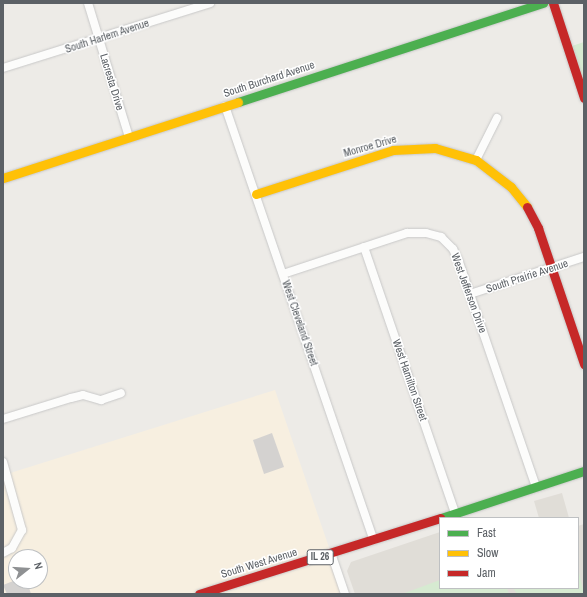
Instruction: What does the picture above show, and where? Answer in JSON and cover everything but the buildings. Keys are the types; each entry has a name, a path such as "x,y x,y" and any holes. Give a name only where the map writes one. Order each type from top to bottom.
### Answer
{"street":[{"name":"Lacresta Drive","path":"88,3 129,137"},
{"name":"South Harlem Avenue","path":"3,68 210,3"},
{"name":"South Burchard Avenue","path":"3,178 543,3"},
{"path":"553,3 584,98"},
{"name":"West Cleveland Street","path":"225,106 374,540"},
{"path":"476,160 497,118"},
{"name":"Monroe Drive","path":"256,194 393,150 435,148 476,160 511,187 526,205 538,228 584,364"},
{"name":"West Jefferson Drive","path":"283,274 407,233 426,233 441,238 453,249 470,294 536,487"},
{"name":"West Hamilton Street","path":"364,247 455,513"},
{"name":"South Prairie Avenue","path":"470,294 552,269 584,257"},
{"path":"3,419 84,395 102,400 120,393"},
{"path":"3,462 22,530 12,548 3,553"},
{"name":"South West Avenue","path":"443,517 584,471"},
{"name":"South West Avenue","path":"199,594 439,518"},
{"path":"331,553 345,594"}],"shaded area":[{"path":"275,390 345,594 3,594 3,462 7,474"},
{"path":"562,493 569,517 539,517 534,501"},
{"path":"584,524 584,594 355,594 347,571 351,562 439,532 439,589 579,589 579,526"}],"green space":[{"path":"584,42 584,82 572,46"},
{"path":"579,572 584,594 517,594 514,589 579,589"},
{"path":"439,580 439,589 507,589 509,594 402,594"}],"traffic: fast":[{"path":"238,102 543,3"},
{"path":"444,517 584,471"}],"traffic: slow":[{"path":"3,178 238,102"},
{"path":"256,194 393,150 435,148 476,160 511,187 527,207"}],"traffic: jam":[{"path":"553,3 584,98"},
{"path":"527,207 538,228 584,364"},
{"path":"199,594 439,518"}]}
